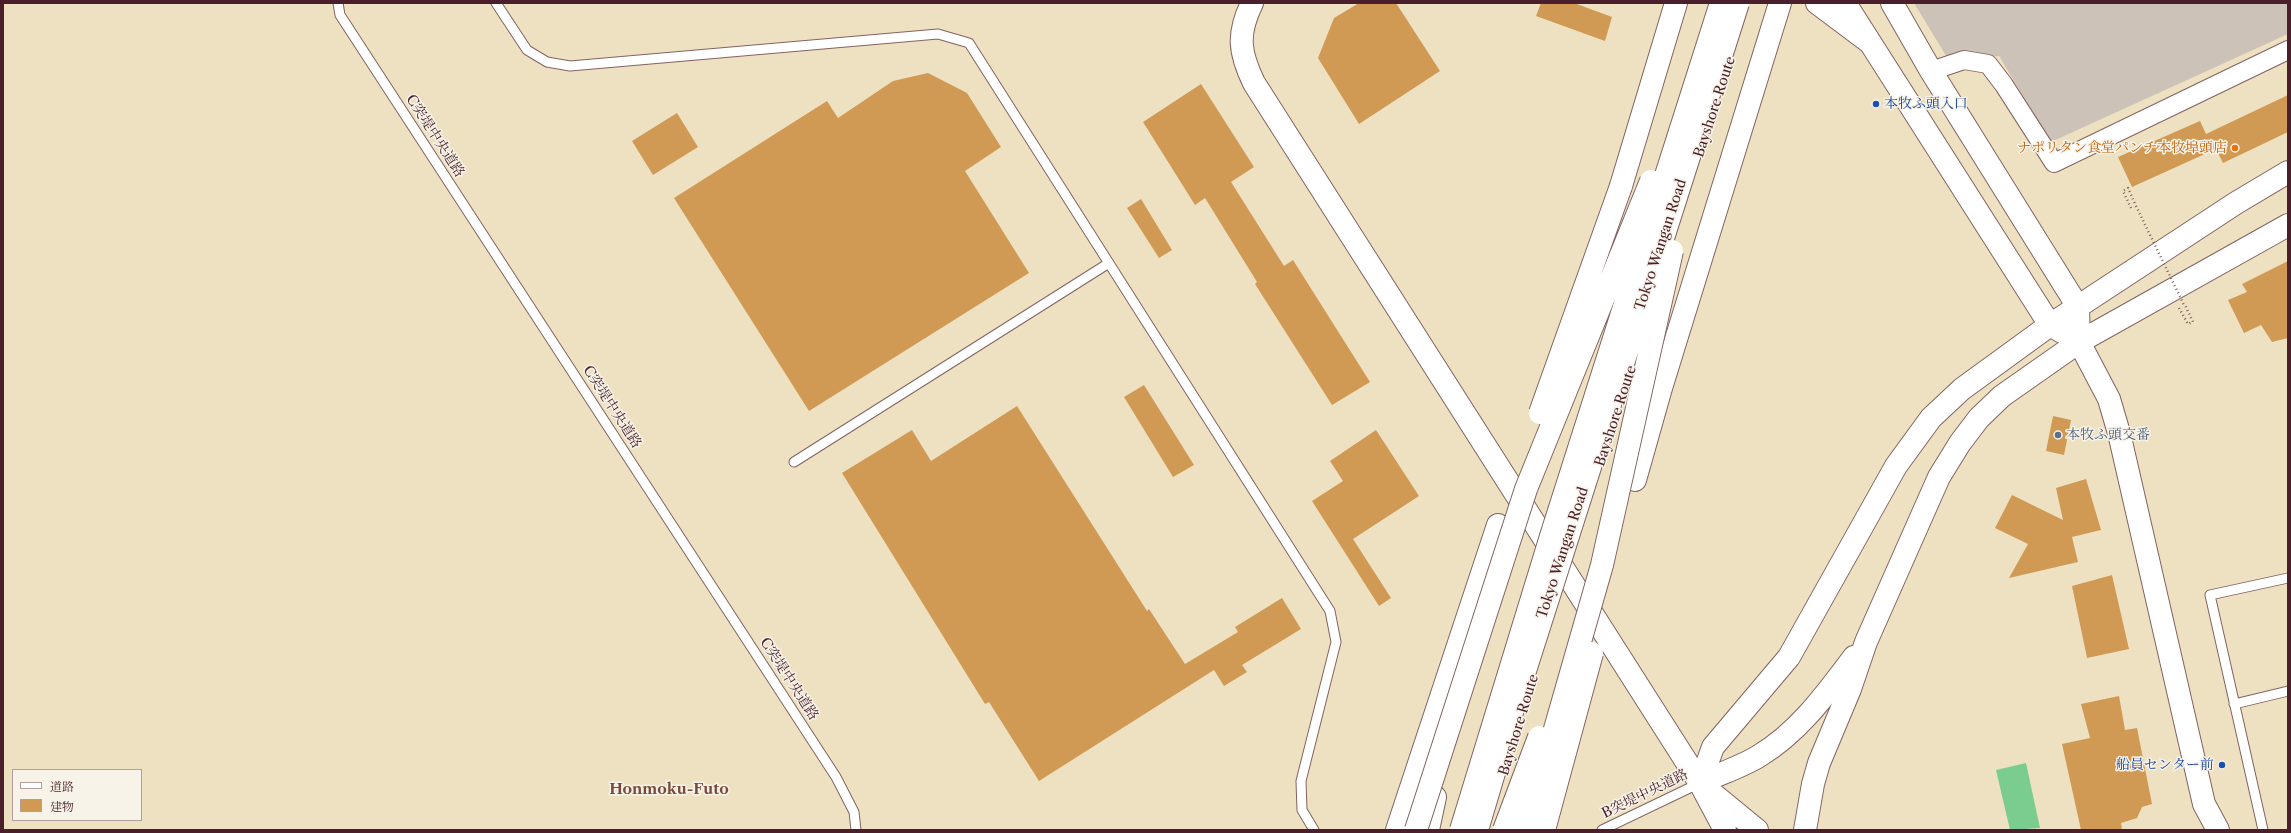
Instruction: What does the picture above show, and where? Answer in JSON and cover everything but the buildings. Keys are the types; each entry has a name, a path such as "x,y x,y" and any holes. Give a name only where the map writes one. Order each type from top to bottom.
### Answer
{"main road":[{"path":"1252,3 1241,36 1244,61 1254,83 1700,783 1725,830"},
{"path":"1397,830 1498,525 1553,381 1621,186 1676,3"},
{"path":"1450,830 1506,645 1710,3"},
{"name":"Tokyo Wangan Road","path":"1461,830 1550,540 1721,3"},
{"name":"Tokyo Wangan Road","path":"1477,830 1520,688 1738,3"},
{"name":"Bayshore Route","path":"1488,830 1525,705 1682,207 1749,3"},
{"path":"1817,3 1869,42"},
{"path":"1845,3 2050,325 2079,342"},
{"path":"1892,3 1931,71 2078,307 2079,342 2108,399 2128,465 2204,804 2218,830"},
{"path":"1544,830 1575,719 1661,388 1782,7"},
{"path":"1416,830 1526,489 1664,149"},
{"path":"1700,783 1707,761 1716,743 1777,672 1799,642 1887,482 1919,433 1962,389 2050,325 2236,203 2288,172"},
{"path":"1526,830 1602,565 1682,207"},
{"path":"1805,830 1813,784 1819,763 1850,689 1866,642 1939,477 1960,442 1979,418 2002,396 2079,342 2288,225"},
{"path":"1504,830 1636,480"},
{"path":"1428,830 1498,525"},
{"path":"1700,783 1758,756 1796,727 1815,708 1866,642"},
{"path":"1700,783 1757,830"},
{"path":"2201,830 2204,804"}],"street":[{"path":"1931,71 1964,60 1988,64 2004,85 2054,163 2288,50"}],"lane":[{"name":"C突堤中央道路","path":"338,3 340,15 836,778 854,812 856,830"},
{"path":"496,3 527,50 547,62 570,66 938,34 969,43 1330,611 1336,642 1300,781 1302,810 1314,830"},
{"path":"794,462 1109,263"},
{"path":"2263,830 2210,595 2288,578"},
{"path":"2234,704 2288,691"},
{"name":"B突堤中央道路","path":"1602,830 1700,783"}],"path":[{"path":"2131,208 2123,191 2128,188 2193,322 2188,324 2179,307"}],"shaded area":[{"path":"1914,3 2288,3 2288,34 2051,142 1999,56 1948,59"}],"green space":[{"path":"2026,763 2040,828 2010,830 1996,770"}],"place":[{"name":"本牧ふ頭入口","path":"1876,104"},
{"name":"ナポリタン食堂パンチ本牧埠頭店","path":"2235,148"},
{"name":"本牧ふ頭交番","path":"2058,435"},
{"name":"船員センター前","path":"2222,765"}],"district":[{"name":"Honmoku-Futo","path":"669,790"}]}
